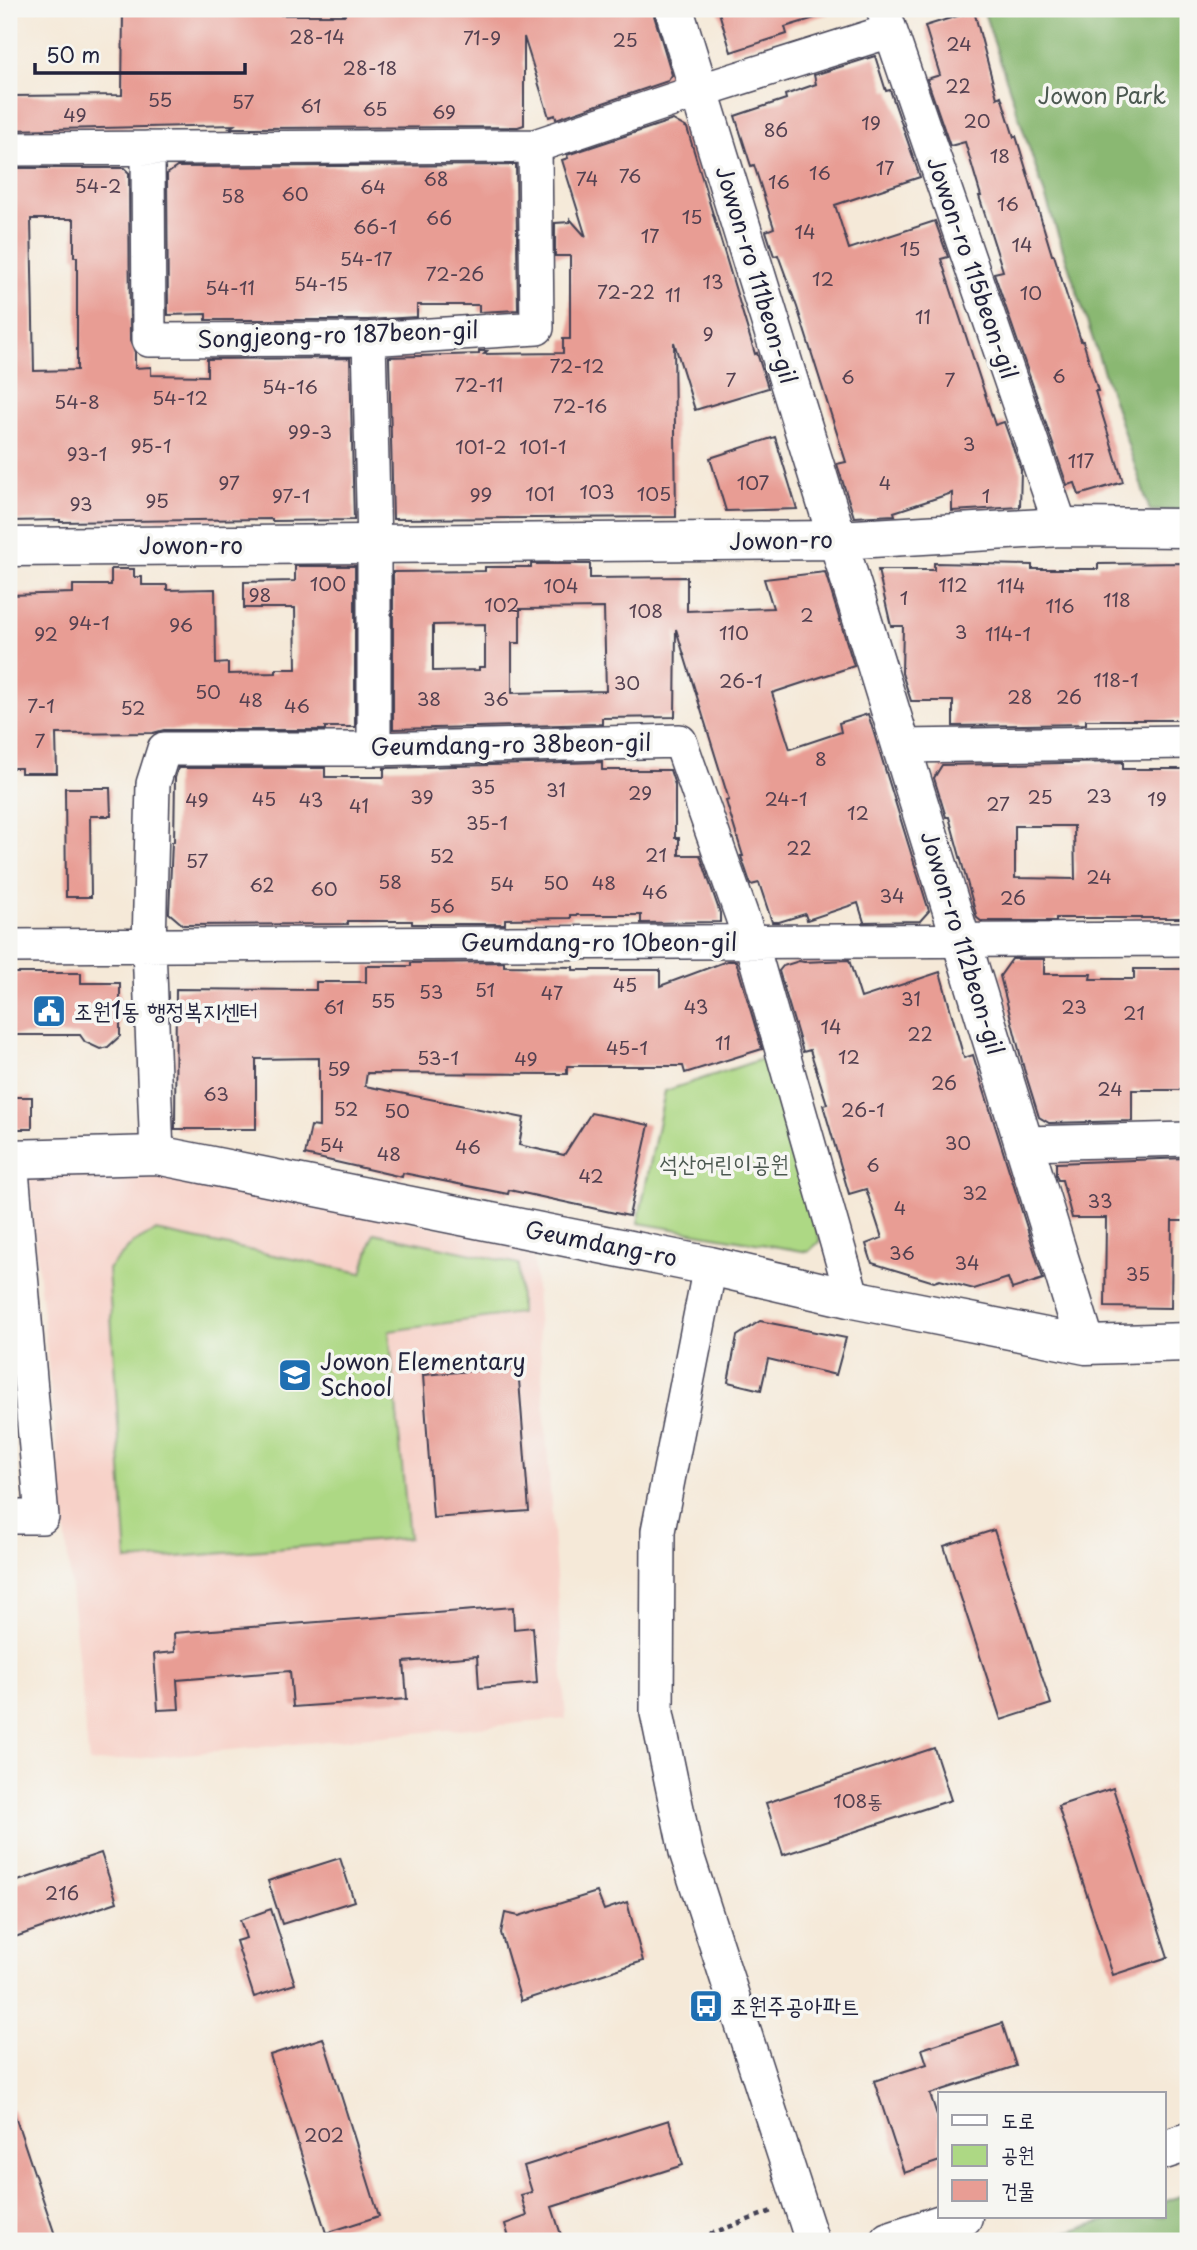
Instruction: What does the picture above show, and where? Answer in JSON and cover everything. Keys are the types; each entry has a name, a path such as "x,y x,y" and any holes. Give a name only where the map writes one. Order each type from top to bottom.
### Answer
{"street":[{"name":"Jowon-ro 111beon-gil","path":"674,9 838,540"},
{"path":"9,149 535,146 699,91 887,20"},
{"name":"Jowon-ro 115beon-gil","path":"887,20 1061,527"},
{"name":"Songjeong-ro 187beon-gil","path":"148,148 149,340 369,339 537,328 535,146"},
{"path":"369,339 374,546 374,749"},
{"name":"Jowon-ro","path":"9,547 838,540 1061,527 1188,528"},
{"name":"Jowon-ro 112beon-gil","path":"838,540 1086,1345"},
{"name":"Geumdang-ro 38beon-gil","path":"157,1155 149,946 153,784 164,749 374,749 680,741 751,942 853,1299"},
{"path":"901,746 1188,743"},
{"name":"Geumdang-ro 10beon-gil","path":"9,946 1188,939"},
{"path":"1024,1143 1188,1139"},
{"name":"Geumdang-ro","path":"9,1517 42,1517 18,1362 10,1159 157,1155 1086,1345 1188,1342"},
{"path":"710,1266 658,1531 657,1713 686,1852 812,2241"},
{"path":"1166,2149 1188,2142"},
{"path":"889,2241 960,2218"}],"path":[{"path":"691,2241 799,2200"}],"shaded area":[{"name":"Jowon Elementary School","path":"129,1169 533,1245 566,1719 89,1763 28,1170"}],"green space":[{"name":"Jowon Park","path":"983,9 1188,9 1188,510 1150,511"},
{"name":"석산어린이공원","path":"768,1057 820,1241 808,1252 638,1223 665,1091"},
{"path":"155,1231 362,1273 374,1233 519,1264 520,1313 389,1331 409,1538 127,1561 108,1269 132,1244"},
{"path":"1188,2193 1188,2241 1035,2241 1115,2218 1166,2218 1166,2201"}],"building":[{"path":"281,9 281,15 345,15 345,9 492,9 494,15 514,9 652,9 672,75 668,81 556,119 555,115 549,117 524,37 524,125 518,127 230,128 234,125 9,130 9,96 122,95 123,11"},
{"path":"718,9 827,9 828,14 785,27 787,34 731,52"},
{"path":"974,11 997,98 1001,96 1014,137 1016,136 1052,255 1083,341 1098,391 1095,391 1123,482 1079,495 1075,483 1067,485 994,273 1003,271 965,142 950,146 927,79 940,75 925,26"},
{"path":"875,56 886,91 890,90 920,177 835,205 849,249 935,221 948,257 941,259 995,425 1004,422 1021,470 1020,507 952,511 952,493 894,512 895,515 854,517 837,464 846,462 797,307 778,255 774,256 766,231 774,228 735,116 786,99 785,95 816,84 814,75"},
{"path":"673,120 687,128 755,354 757,353 768,388 695,410 674,342 676,517 393,519 389,357 479,354 479,351 487,351 484,354 563,353 563,339 570,339 570,256 555,256 555,223 570,222 570,219 586,237 562,160 568,158 567,155"},
{"path":"516,165 518,310 479,312 479,305 417,305 417,317 368,320 206,320 206,314 168,315 167,174 177,167"},
{"path":"9,168 124,168 129,173 130,340 135,352 135,368 151,367 151,375 207,376 207,359 350,358 354,520 9,521","holes":["31,219 74,219 74,257 77,257 77,370 34,371"]},
{"path":"775,437 797,509 726,511 710,458"},
{"path":"934,563 1032,565 1032,569 1098,569 1098,564 1188,563 1188,720 1086,720 1086,724 953,726 953,701 911,701 902,673 903,626 891,626 878,570 934,570"},
{"path":"531,564 590,564 590,578 687,577 687,611 773,608 764,579 825,572 854,666 772,693 790,749 841,732 839,723 868,714 929,911 920,921 864,922 858,903 807,920 805,914 772,922 759,883 751,885 741,856 726,801 729,800 676,629 675,717 602,718 602,724 393,729 393,572 485,571 485,567 531,567","holes":["604,608 606,691 512,693 512,643 520,643 520,609","485,624 485,667 479,667 479,670 433,671 433,625"]},
{"path":"295,566 355,566 355,727 325,727 325,730 164,730 153,733 56,734 57,773 21,773 21,768 9,768 9,595 73,593 73,585 111,585 111,569 134,569 134,577 142,577 142,585 167,585 167,590 215,589 216,664 228,663 228,674 276,673 276,669 296,669 295,608 244,608 244,582 295,581"},
{"path":"602,762 602,770 670,770 675,785 675,838 679,838 679,855 700,855 720,913 720,922 641,923 641,915 571,915 571,918 505,919 505,924 348,921 348,924 183,925 169,913 175,778 178,768 325,768 325,777 384,777 384,768"},
{"path":"1123,762 1123,769 1184,769 1184,833 1188,833 1188,918 981,921 977,918 949,817 946,817 934,778 942,765","holes":["1015,826 1074,826 1075,879 1015,878"]},
{"path":"65,788 110,788 111,816 90,816 91,897 66,897"},
{"path":"1012,959 1044,959 1044,974 1091,974 1090,979 1134,979 1134,969 1188,969 1188,1090 1132,1090 1132,1121 1049,1123 1039,1117 1000,976"},
{"path":"849,960 861,998 940,972 964,1058 973,1055 1043,1279 1012,1289 1008,1278 974,1289 940,1280 934,1282 872,1263 866,1244 882,1238 866,1189 849,1194 823,1105 827,1104 810,1050 803,1052 779,971 783,966 799,961"},
{"path":"727,961 736,961 762,1049 685,1073 683,1066 567,1066 567,1074 367,1073 365,1086 524,1118 519,1145 564,1155 591,1113 649,1125 629,1216 509,1190 508,1194 403,1173 402,1177 305,1155 311,1126 319,1127 319,1058 256,1059 256,1129 175,1129 176,989 316,990 316,982 366,982 366,966 504,962 504,966 573,967 573,970 660,970 660,986"},
{"path":"9,973 81,973 81,983 120,983 120,1036 108,1047 100,1049 85,1042 80,1035 9,1035"},
{"path":"9,1097 32,1097 32,1129 9,1129"},
{"path":"1187,1158 1186,1221 1172,1221 1171,1308 1105,1307 1106,1218 1072,1218 1062,1180 1058,1180 1056,1175 1056,1163"},
{"path":"760,1321 846,1338 836,1375 768,1359 761,1390 728,1382 737,1336"},
{"path":"518,1367 529,1511 433,1518 423,1375"},
{"path":"994,1530 1051,1704 1001,1720 944,1546"},
{"path":"513,1607 514,1629 533,1627 537,1683 479,1688 477,1656 404,1662 407,1699 293,1707 290,1671 177,1680 179,1709 158,1710 154,1654 175,1652 174,1633"},
{"path":"934,1748 951,1800 783,1855 766,1803"},
{"path":"1113,1788 1168,1957 1113,1975 1058,1806"},
{"path":"101,1853 117,1902 9,1939 9,1884"},
{"path":"340,1858 354,1901 282,1924 268,1881"},
{"path":"597,1892 604,1910 627,1902 643,1961 521,2001 501,1933 505,1913 519,1916"},
{"path":"271,1909 295,1984 254,1997 236,1941 246,1938 240,1920"},
{"path":"1002,2023 1016,2066 930,2094 938,2118 938,2162 904,2173 874,2081 927,2064 922,2049"},
{"path":"323,2038 379,2216 326,2233 270,2055"},
{"path":"9,2110 13,2110 57,2241 9,2241"},
{"path":"669,2120 683,2165 552,2207 563,2241 510,2241 505,2224 527,2216 521,2195 532,2192 524,2166"}],"place":[{"name":"조원1동 행정복지센터","path":"49,1011"},
{"name":"Jowon Elementary School","path":"295,1375"},
{"name":"조원주공아파트","path":"706,2006"}]}
